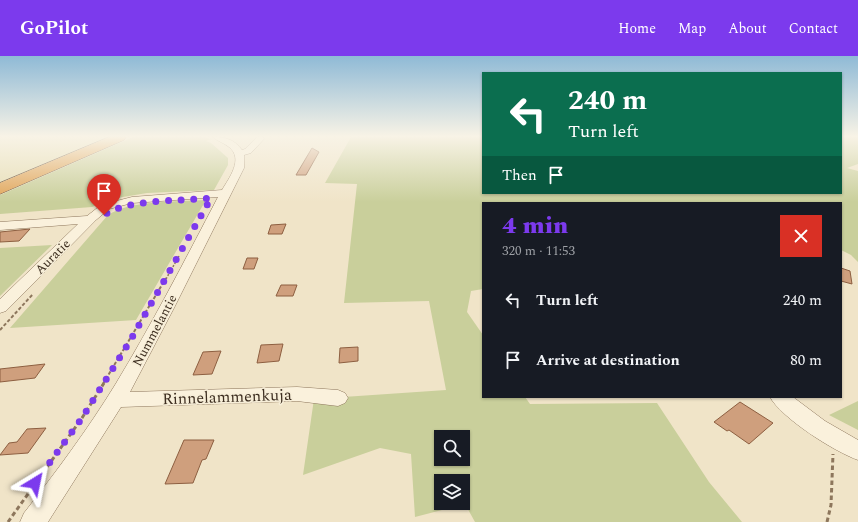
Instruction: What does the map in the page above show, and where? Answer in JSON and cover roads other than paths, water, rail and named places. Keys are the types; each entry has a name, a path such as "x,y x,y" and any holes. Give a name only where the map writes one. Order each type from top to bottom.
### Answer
{"highway":[{"path":"0,189 70,159"}],"street":[{"name":"Nummelantie","path":"33,522 80,457 115,400 164,312 239,168 240,159"},
{"name":"Auratie","path":"0,308 90,219 105,207 132,200 226,193"},
{"path":"0,226 90,219"},
{"name":"Rinnelammenkuja","path":"115,400 297,394 338,398"},
{"path":"781,398 809,423 858,452"}]}
